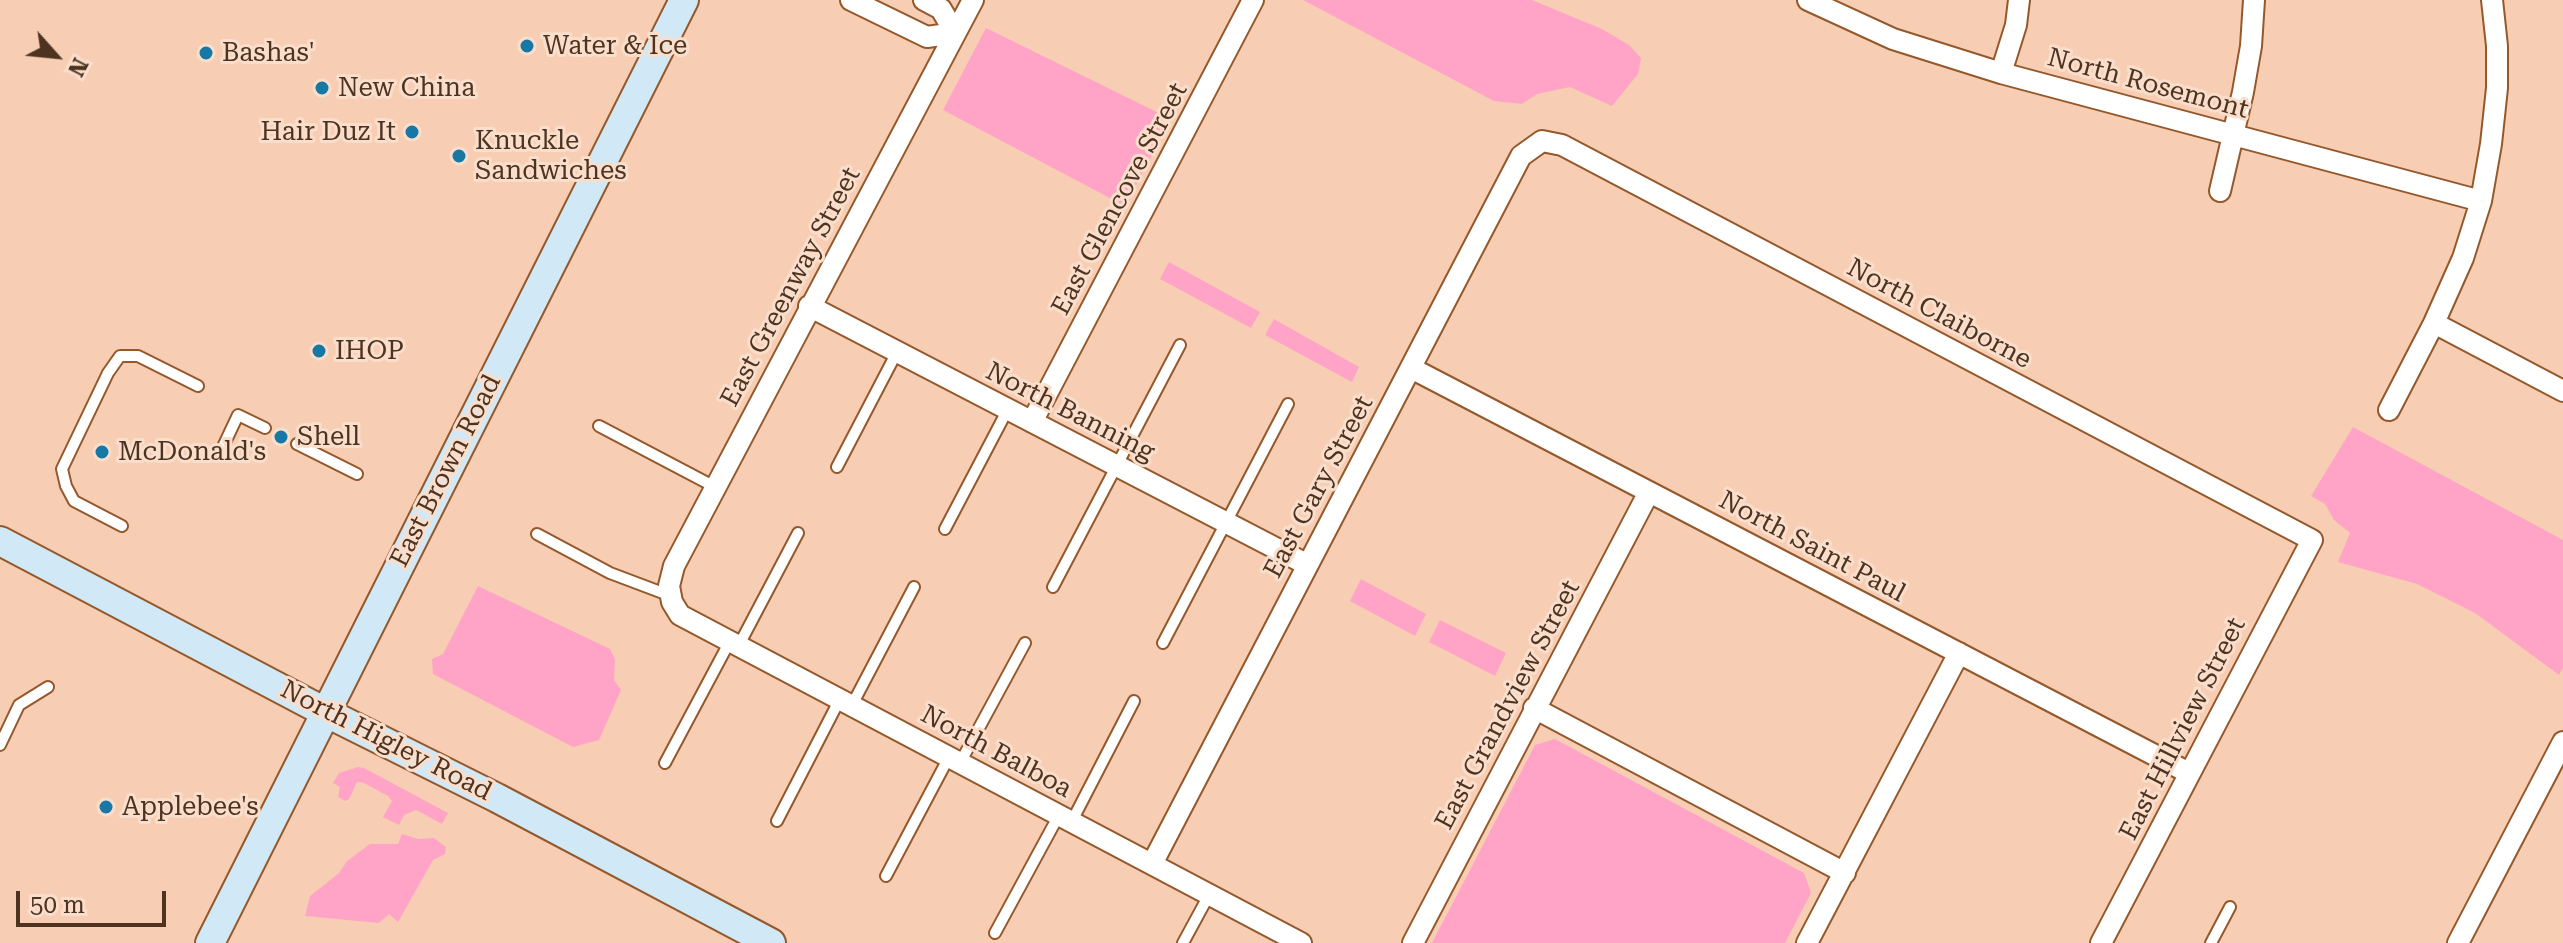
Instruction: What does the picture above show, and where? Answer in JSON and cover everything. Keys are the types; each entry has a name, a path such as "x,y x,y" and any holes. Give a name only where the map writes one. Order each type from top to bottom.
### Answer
{"main road":[{"name":"East Brown Road","path":"210,943 684,0"},
{"name":"North Higley Road","path":"0,541 771,943"}],"street":[{"path":"851,0 927,37 955,33 941,9 924,0"},
{"name":"East Greenway Street","path":"671,599 669,586 674,566 973,0"},
{"name":"East Glencove Street","path":"1032,422 1253,0"},
{"name":"North Rosemont","path":"1808,0 1893,39 2001,73 2481,201"},
{"path":"2001,73 2016,25 2019,0"},
{"path":"2220,191 2251,46 2254,0"},
{"path":"2389,410 2463,258 2481,201 2497,88 2492,0"},
{"name":"East Gary Street","path":"1152,864 1521,156 1540,141"},
{"name":"North Claiborne","path":"1540,141 1562,145 2312,540"},
{"name":"North Banning","path":"809,306 1306,564"},
{"path":"2434,323 2563,391"},
{"name":"North Saint Paul","path":"1411,368 2189,773"},
{"name":"East Grandview Street","path":"1413,943 1649,492"},
{"name":"East Hillview Street","path":"2101,943 2312,540"},
{"name":"North Balboa","path":"671,599 680,615 1301,943"},
{"path":"1807,943 1959,653"},
{"path":"1534,708 1845,873"},
{"path":"2458,943 2563,742"}],"lane":[{"path":"1053,587 1180,345"},
{"path":"837,467 897,352"},
{"path":"122,526 74,501 62,469 108,373 120,356 138,356 198,386"},
{"path":"1163,643 1288,404"},
{"path":"945,529 1008,409"},
{"path":"221,451 238,415 265,428"},
{"path":"599,426 715,487"},
{"path":"297,444 357,474"},
{"path":"665,763 798,533"},
{"path":"537,534 610,573 671,599"},
{"path":"777,821 914,587"},
{"path":"886,876 1025,643"},
{"path":"0,745 19,705 48,687"},
{"path":"995,933 1134,701"},
{"path":"1183,943 1209,895"},
{"path":"2211,943 2230,907"}],"shaded area":[{"path":"1303,0 1532,0 1602,29 1629,45 1641,58 1638,74 1612,106 1570,87 1537,94 1522,104 1494,101"},
{"path":"986,28 1171,119 1125,206 943,110"},
{"path":"1169,262 1260,312 1251,328 1160,279"},
{"path":"1274,319 1359,367 1352,382 1265,335"},
{"path":"2353,427 2563,540 2563,668 2559,675 2475,613 2417,584 2338,562 2350,533 2334,520 2325,504 2311,496"},
{"path":"1361,579 1426,614 1415,636 1350,601"},
{"path":"478,586 610,649 615,659 614,680 621,690 599,740 573,747 433,674 432,659 443,654"},
{"path":"1440,620 1506,653 1495,676 1429,642"},
{"path":"1555,739 1804,873 1811,893 1785,943 1432,943 1535,745"},
{"path":"358,767 448,813 442,824 416,810 404,815 399,825 383,817 392,801 362,782 357,782 349,799 345,801 338,797 340,787 333,783 339,773"},
{"path":"402,834 418,839 434,838 446,847 445,854 433,860 398,922 389,914 379,923 305,916 310,896 339,873 347,861 370,844 398,844"}],"place":[{"name":"Water & Ice","path":"527,46"},
{"name":"Bashas'","path":"206,53"},
{"name":"New China","path":"322,88"},
{"name":"Hair Duz It","path":"412,132"},
{"name":"Knuckle Sandwiches","path":"459,156"},
{"name":"IHOP","path":"319,351"},
{"name":"Shell","path":"281,437"},
{"name":"McDonald's","path":"102,452"},
{"name":"Applebee's","path":"106,807"}]}
